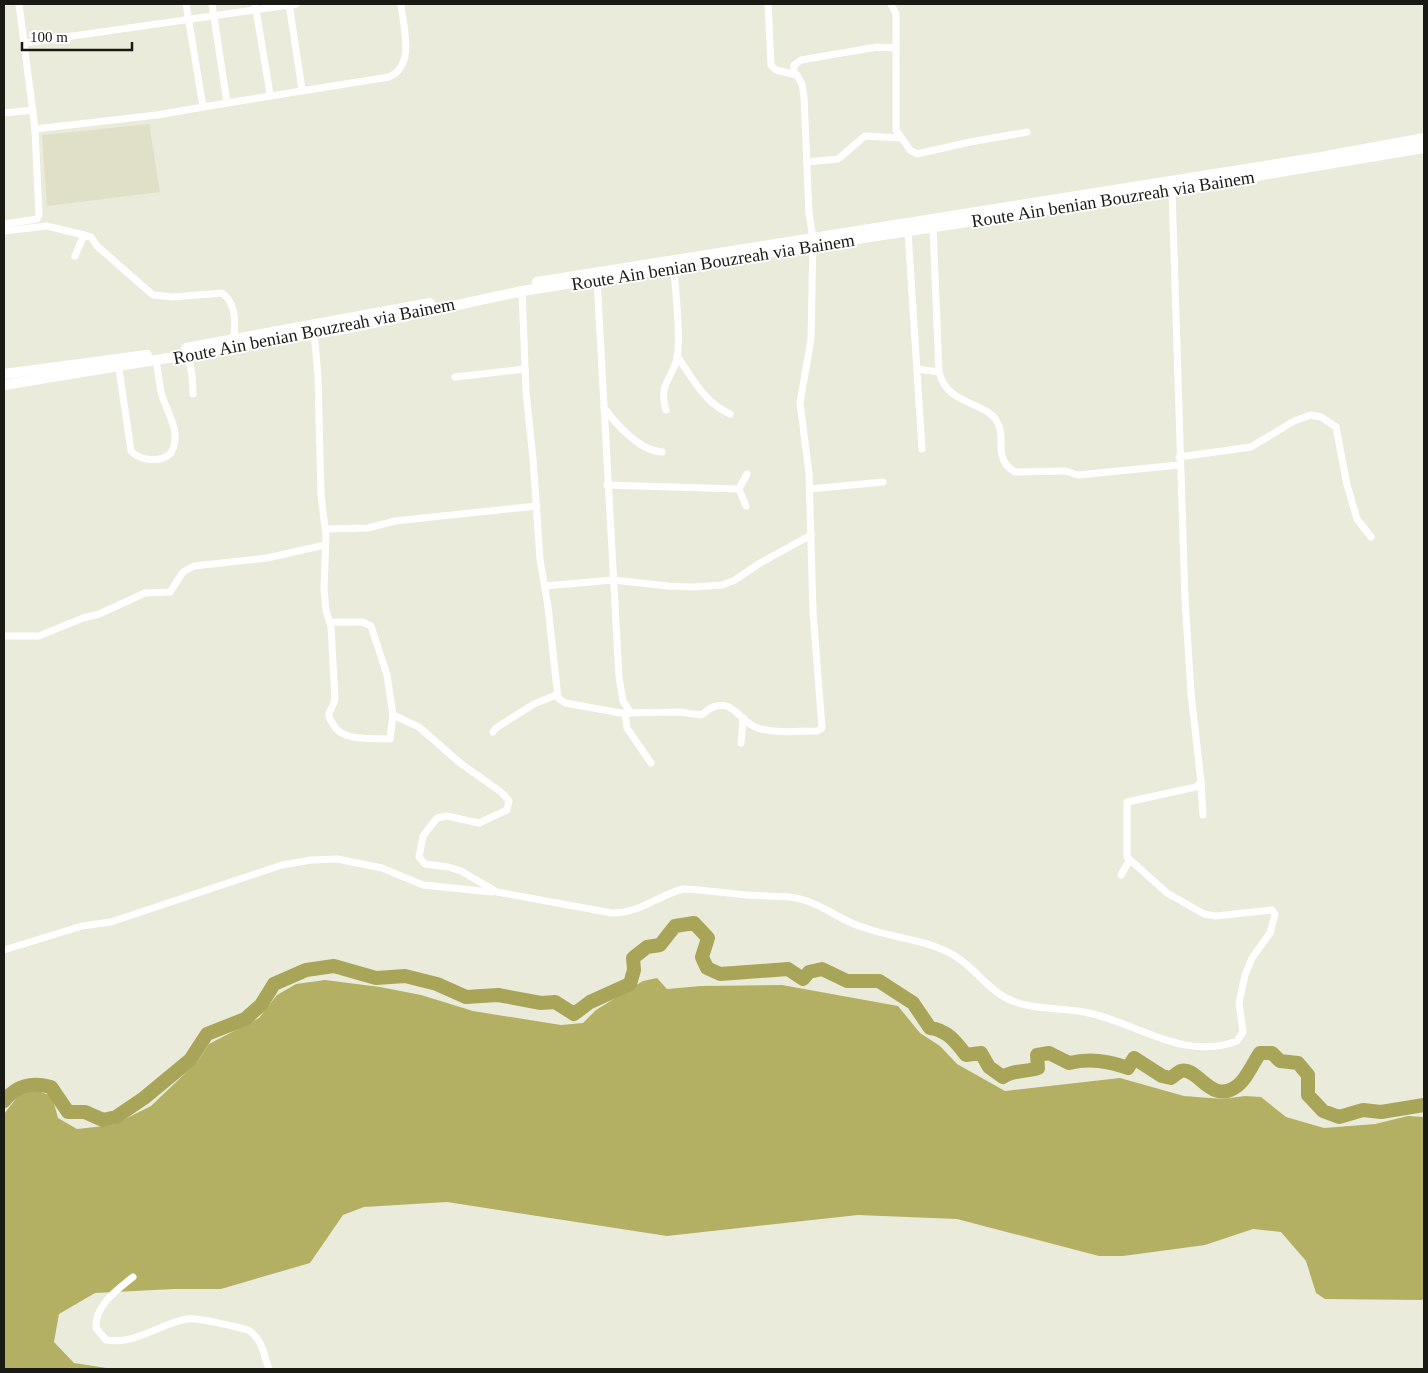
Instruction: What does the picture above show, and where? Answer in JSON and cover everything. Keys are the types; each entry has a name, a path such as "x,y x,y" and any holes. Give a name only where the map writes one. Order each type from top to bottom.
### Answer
{"main road":[{"name":"Route Ain benian Bouzreah via Bainem","path":"4,384 234,340 314,330 522,291 674,268 813,242 1424,138"},
{"name":"Route Ain benian Bouzreah via Bainem","path":"4,374 156,360 188,355 606,269 813,242 908,232 1424,148"}],"street":[{"path":"19,4 35,129 38,219"},
{"path":"186,4 203,107"},
{"path":"212,4 227,103"},
{"path":"24,43 214,17 255,7 292,4 302,89"},
{"path":"35,129 157,115 270,94 389,77 402,68 406,55 401,4"},
{"path":"768,4 771,65 776,70 794,74"},
{"path":"891,4 896,14 896,130 900,138 917,154 1027,132"},
{"path":"255,7 270,94"},
{"path":"522,291 525,369 540,559 545,586 556,695 560,701 628,713 679,712 702,715 712,708 727,706 736,708 750,725 769,731 817,730 822,728 813,612 810,489 800,393 811,339 813,242 809,214 804,96 802,84 794,74 794,65 801,60 877,47 896,48"},
{"path":"4,113 33,110"},
{"path":"807,162 838,160 865,136 900,138"},
{"path":"1172,190 1179,461 1191,693 1203,815"},
{"path":"4,224 38,219 47,226"},
{"path":"4,231 47,226 90,237 96,246 153,295 173,297 214,292 224,294 229,299 234,314 234,340"},
{"path":"933,228 939,372 944,386 997,420 1002,458 1006,465 1015,472 1065,471 1078,475 1179,461 1251,447 1294,420 1311,415 1321,417 1336,427 1347,485 1357,519 1371,537"},
{"path":"908,232 922,448"},
{"path":"75,256 84,235"},
{"path":"666,410 663,389 677,356 674,268"},
{"path":"598,279 607,485 621,692 628,713 627,728 651,763"},
{"path":"314,330 318,376 321,495 326,530 324,589 326,611 330,622 335,700 330,718 336,730 347,736 390,739 392,715 388,675 374,630 366,622 330,622"},
{"path":"188,355 193,394"},
{"path":"677,356 708,400 730,414"},
{"path":"118,363 131,451 143,458 159,459 171,453 176,438 172,417 161,392 156,360"},
{"path":"455,377 525,369"},
{"path":"917,370 939,372"},
{"path":"604,407 615,422 644,447 652,451 662,452"},
{"path":"739,489 747,474"},
{"path":"810,489 883,482"},
{"path":"607,485 739,489"},
{"path":"739,489 746,506"},
{"path":"326,530 368,528 394,521 511,507 537,506"},
{"path":"545,586 613,580 668,586 722,585 735,580 760,563 811,535"},
{"path":"4,636 39,636 83,618 100,614 145,594 170,592 183,572 194,566 276,556 325,545"},
{"path":"493,732 496,728 534,704 556,695"},
{"path":"392,715 422,729 509,801 507,810 479,823 447,816 437,818 426,831 418,852 419,857 425,864 448,866 462,871 497,892"},
{"path":"741,743 743,718"},
{"path":"4,950 82,926 111,922 282,866 311,860 337,860 374,866 423,885 497,892 541,902 619,913 630,911 683,889 800,899 818,905 860,927 897,936 953,955 1000,995 1022,1004 1036,1008 1092,1014 1125,1024 1162,1040 1186,1045 1214,1046 1237,1041 1243,1032 1239,1003 1245,976 1252,958 1270,933 1275,914 1272,910 1216,916 1204,914 1167,893 1129,861 1127,856 1127,802 1196,787 1201,782"},
{"path":"1121,875 1129,861"},
{"path":"132,1276 110,1296 97,1318 96,1328 106,1340 116,1341 146,1335 183,1320 194,1318 248,1330 255,1334 262,1346 269,1369"}],"shaded area":[{"path":"149,124 160,192 47,206 42,135"},
{"path":"657,978 667,989 701,986 782,985 898,1006 920,1033 940,1046 957,1064 1005,1091 1120,1078 1184,1096 1223,1099 1245,1096 1261,1097 1286,1117 1324,1128 1375,1124 1408,1116 1424,1117 1424,1298 1422,1300 1325,1299 1316,1293 1306,1261 1281,1232 1253,1229 1205,1245 1123,1256 1099,1256 957,1219 858,1215 667,1236 447,1202 364,1207 343,1215 310,1263 221,1289 95,1293 59,1314 54,1342 74,1363 113,1369 4,1369 4,1114 21,1092 38,1091 52,1096 58,1118 77,1129 113,1125 151,1106 197,1062 209,1044 259,1018 277,995 296,984 325,980 380,987 421,995 473,1011 561,1025 583,1023 596,1010 643,981"}],"waterway":[{"path":"4,1101 19,1088 37,1085 51,1087 68,1112 85,1112 103,1120 116,1117 144,1098 190,1060 207,1034 245,1019 261,1005 274,984 306,970 334,966 376,978 405,976 437,984 466,997 498,995 541,1003 555,1002 574,1014 590,1002 630,984 634,970 633,958 647,947 660,945 675,926 694,923 708,938 702,957 707,968 720,974 788,969 803,979 809,972 822,969 847,981 879,981 913,1003 930,1028 946,1034 955,1041 966,1055 981,1053 989,1067 1003,1077 1011,1073 1038,1068 1037,1055 1049,1053 1069,1063 1099,1061 1128,1068 1134,1058 1162,1076 1171,1078 1181,1071 1187,1071 1212,1089 1228,1091 1243,1080 1260,1053 1272,1053 1280,1061 1298,1063 1308,1075 1308,1095 1323,1111 1339,1117 1363,1110 1381,1112 1424,1105"}]}
